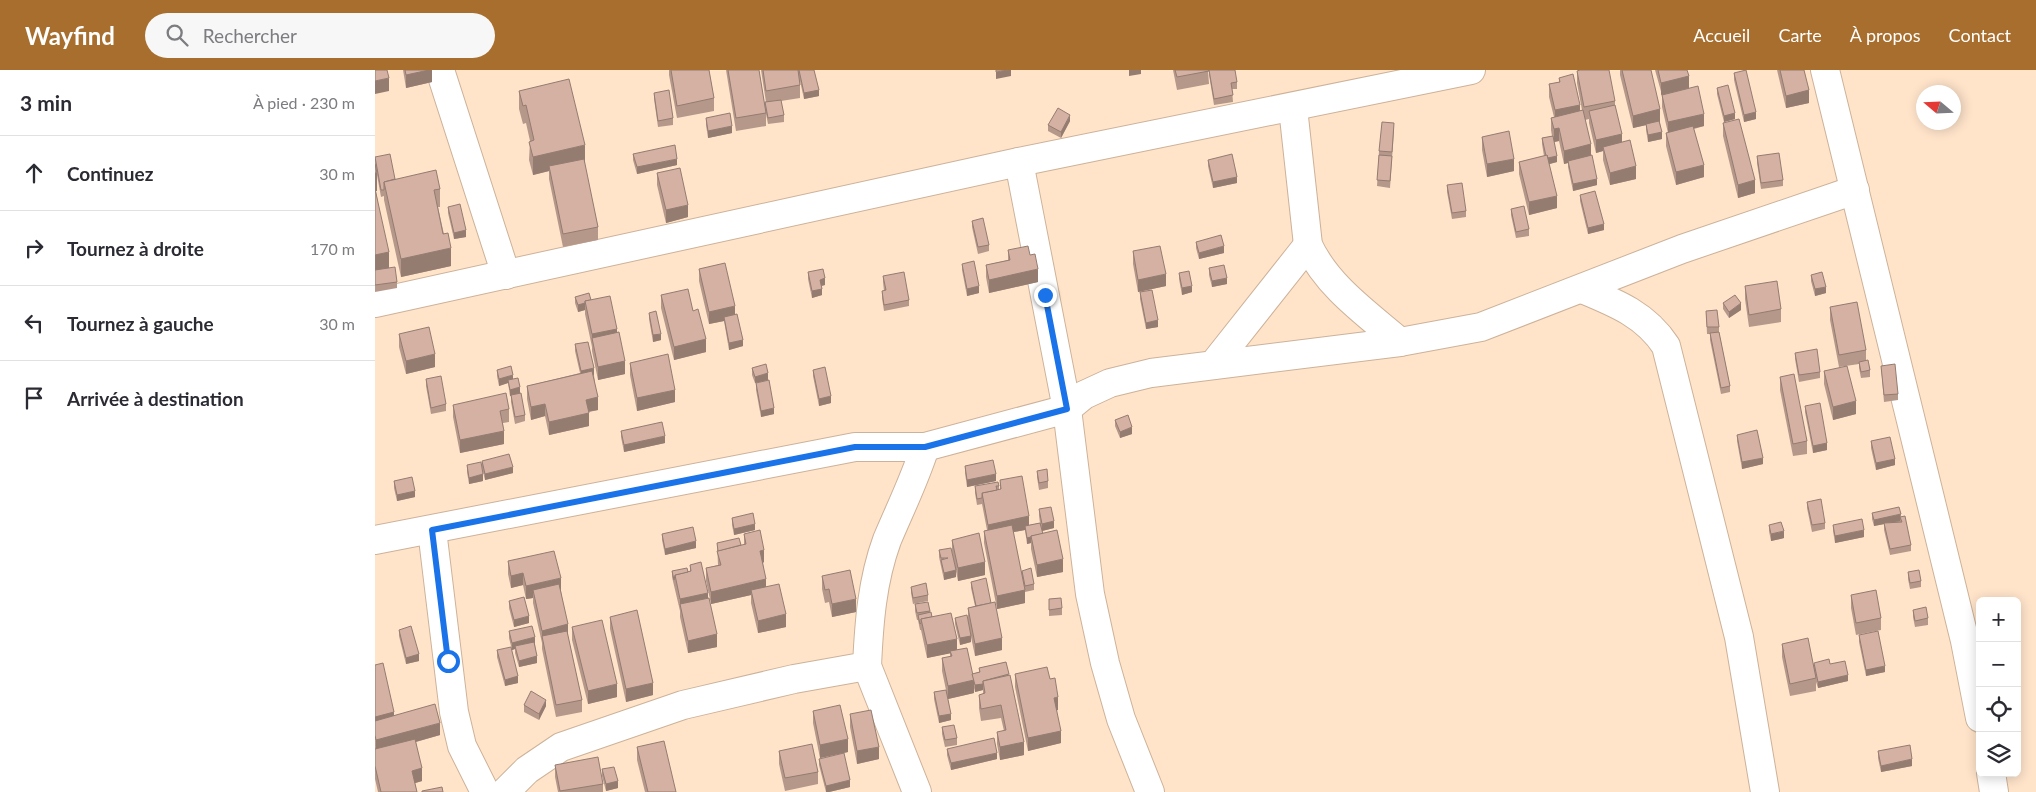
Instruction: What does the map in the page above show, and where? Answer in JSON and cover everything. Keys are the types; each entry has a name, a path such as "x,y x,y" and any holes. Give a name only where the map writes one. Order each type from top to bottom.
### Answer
{"street":[{"path":"440,70 506,276"},
{"path":"375,303 506,276 1019,162 1293,108 1471,70"},
{"path":"1825,70 1963,631 1976,698"},
{"path":"1293,108 1307,245 1315,261 1327,277 1400,342"},
{"path":"1019,162 1067,409 1090,594 1095,620 1121,719 1150,792"},
{"path":"380,533 432,530 855,447 925,447 1067,409 1084,395 1110,383 1151,373 1400,342 1491,325 1682,249 1855,190"},
{"path":"1213,366 1307,245"},
{"path":"1582,289 1630,310 1647,322 1666,346 1739,637 1765,792"},
{"path":"917,792 867,666 870,606 878,571 887,541 916,476 925,447"},
{"path":"432,530 454,712 462,746 485,792"},
{"path":"505,792 527,770 561,747 683,705 756,687 867,666"},
{"path":"1992,777 1994,792"}],"building":[{"path":"375,70 387,70 389,78 375,81"},
{"path":"405,70 429,70 406,75"},
{"path":"671,70 709,70 714,98 677,106"},
{"path":"728,70 759,70 766,113 736,118"},
{"path":"763,70 798,70 800,85 766,91"},
{"path":"799,70 814,70 819,90 804,93"},
{"path":"1175,70 1208,70 1209,71 1177,77"},
{"path":"1209,70 1235,70 1237,82 1231,83 1233,95 1214,99"},
{"path":"1609,70 1615,101 1584,107 1577,71"},
{"path":"1622,70 1651,70 1660,109 1633,116"},
{"path":"1658,70 1687,70 1689,76 1661,83"},
{"path":"1746,70 1756,112 1744,115 1734,73"},
{"path":"1780,70 1804,70 1809,90 1786,96"},
{"path":"1573,74 1580,105 1555,110 1549,84 1560,82 1559,78"},
{"path":"569,79 585,145 533,157 529,142 534,140 526,105 523,106 519,91"},
{"path":"1728,85 1735,113 1724,116 1717,88"},
{"path":"1698,86 1704,114 1668,122 1662,95"},
{"path":"669,90 673,118 658,121 654,93"},
{"path":"781,100 784,115 768,118 765,102"},
{"path":"1615,105 1622,134 1596,140 1589,111"},
{"path":"1058,108 1070,115 1061,132 1048,125"},
{"path":"1583,110 1591,144 1564,151 1559,128 1554,129 1551,118"},
{"path":"730,113 732,126 708,131 706,118"},
{"path":"1739,119 1755,180 1738,185 1723,123"},
{"path":"1659,121 1662,132 1648,135 1646,124"},
{"path":"1382,122 1394,123 1392,152 1379,151"},
{"path":"1693,126 1704,165 1676,172 1666,133"},
{"path":"1509,131 1514,159 1487,164 1482,137"},
{"path":"1553,136 1557,156 1548,158 1542,138"},
{"path":"1630,140 1636,166 1610,173 1603,147"},
{"path":"675,145 677,159 637,167 633,154"},
{"path":"1779,153 1783,180 1761,183 1757,156"},
{"path":"390,154 395,179 384,182 384,190 381,190 375,157"},
{"path":"1232,154 1237,177 1213,182 1208,160"},
{"path":"1379,155 1392,156 1390,181 1377,180"},
{"path":"1547,155 1557,196 1529,202 1519,162"},
{"path":"1592,155 1597,179 1573,184 1568,161"},
{"path":"584,159 598,227 563,234 549,166"},
{"path":"680,168 688,205 666,210 657,173"},
{"path":"436,170 440,189 434,190 443,234 448,233 451,248 401,259 384,182"},
{"path":"1462,183 1466,211 1452,213 1447,185"},
{"path":"375,189 389,252 375,255"},
{"path":"1595,191 1604,224 1588,228 1580,195"},
{"path":"460,204 466,230 454,233 448,207"},
{"path":"1524,206 1529,229 1516,232 1511,209"},
{"path":"983,218 989,245 978,247 972,221"},
{"path":"1221,235 1224,246 1199,253 1196,242"},
{"path":"1028,246 1030,255 1035,254 1038,269 989,280 986,265 1010,260 1008,250"},
{"path":"1160,246 1166,274 1138,280 1133,251"},
{"path":"974,261 979,286 967,289 962,264"},
{"path":"725,263 735,306 709,312 699,269"},
{"path":"1224,265 1227,278 1212,281 1209,268"},
{"path":"395,267 397,282 375,285 375,270"},
{"path":"823,269 825,278 820,280 822,289 812,291 808,272"},
{"path":"1189,271 1192,286 1182,288 1179,273"},
{"path":"904,272 909,300 884,305 882,291 886,290 883,276"},
{"path":"1822,272 1826,287 1815,289 1811,275"},
{"path":"1777,281 1781,309 1749,315 1745,286"},
{"path":"688,289 693,311 698,309 706,339 674,347 661,295"},
{"path":"1152,290 1158,320 1146,323 1140,292"},
{"path":"589,293 591,300 578,305 575,297"},
{"path":"1735,295 1741,303 1729,312 1723,303"},
{"path":"610,296 617,329 592,334 585,301"},
{"path":"1857,302 1866,350 1839,355 1830,307"},
{"path":"1717,310 1719,327 1707,327 1706,311"},
{"path":"656,311 661,334 653,335 649,313"},
{"path":"737,314 743,340 729,343 724,317"},
{"path":"429,327 435,354 406,361 399,334"},
{"path":"619,332 625,361 598,367 592,338"},
{"path":"1719,332 1730,386 1721,388 1710,333"},
{"path":"588,342 594,368 581,371 575,344"},
{"path":"1817,349 1820,372 1799,375 1795,353"},
{"path":"668,354 675,390 637,398 630,363"},
{"path":"1868,360 1870,370 1861,372 1859,362"},
{"path":"766,364 768,373 755,377 752,368"},
{"path":"1895,364 1898,394 1884,395 1881,366"},
{"path":"511,366 513,375 499,379 497,370"},
{"path":"1847,366 1856,401 1833,407 1824,371"},
{"path":"825,367 831,396 819,399 813,370"},
{"path":"592,371 598,397 586,400 589,413 549,422 545,404 531,407 527,386"},
{"path":"1794,374 1807,441 1793,444 1780,377"},
{"path":"441,376 446,404 431,408 426,379"},
{"path":"518,378 520,387 510,390 508,380"},
{"path":"769,380 774,408 761,411 756,383"},
{"path":"506,393 509,409 500,411 504,431 460,440 453,405"},
{"path":"521,393 525,415 515,417 511,395"},
{"path":"1820,403 1827,443 1813,446 1805,406"},
{"path":"1128,415 1132,427 1120,432 1115,420"},
{"path":"662,422 665,436 624,445 621,431"},
{"path":"1757,430 1763,458 1742,462 1737,435"},
{"path":"1890,437 1895,459 1876,463 1871,441"},
{"path":"509,454 513,467 485,474 482,461"},
{"path":"993,460 996,474 967,480 965,466"},
{"path":"481,462 483,474 469,478 467,465"},
{"path":"1047,469 1048,481 1039,483 1037,471"},
{"path":"1022,476 1029,516 988,525 982,493 1001,489 1000,480"},
{"path":"412,477 415,491 397,495 394,481"},
{"path":"998,482 997,490 982,493 982,498 977,499 975,486"},
{"path":"1821,499 1825,523 1812,525 1807,502"},
{"path":"1051,507 1054,521 1042,524 1039,509"},
{"path":"1899,507 1901,514 1874,520 1872,513"},
{"path":"753,513 755,524 734,529 732,518"},
{"path":"1905,516 1911,545 1890,549 1884,523 1902,522 1900,517"},
{"path":"1862,519 1864,530 1835,536 1833,525"},
{"path":"1781,522 1784,531 1771,534 1769,525"},
{"path":"1040,523 1043,534 1027,538 1025,526"},
{"path":"1012,525 1025,590 997,596 984,531"},
{"path":"693,527 696,541 665,549 662,534"},
{"path":"760,530 764,550 760,551 766,579 711,592 706,568 721,565 717,551 746,544 744,534"},
{"path":"1057,530 1063,559 1037,565 1031,536"},
{"path":"979,533 985,562 958,568 952,540"},
{"path":"739,538 741,545 718,551 717,543"},
{"path":"951,548 956,570 944,573 941,560 948,558 941,558 939,550"},
{"path":"554,551 561,578 526,586 523,573 511,576 508,561"},
{"path":"701,562 708,593 680,599 675,575 691,571 690,565"},
{"path":"687,568 688,572 675,575 674,580 672,571"},
{"path":"1031,568 1034,584 1025,586 1022,571"},
{"path":"850,570 856,599 832,604 829,589 825,590 822,576"},
{"path":"1919,570 1921,581 1910,583 1908,572"},
{"path":"986,578 991,603 976,606 971,582"},
{"path":"926,583 928,595 913,598 911,587"},
{"path":"559,584 568,624 542,631 533,590"},
{"path":"779,584 786,614 758,621 751,590"},
{"path":"1876,590 1881,618 1856,623 1851,595"},
{"path":"524,597 529,616 514,620 509,601"},
{"path":"709,598 717,634 688,641 680,604"},
{"path":"1061,598 1062,608 1049,610 1049,599"},
{"path":"928,602 930,611 917,613 915,604"},
{"path":"995,602 1002,638 975,644 968,608"},
{"path":"1926,607 1928,618 1915,621 1913,610"},
{"path":"637,610 653,683 626,689 610,617"},
{"path":"931,612 932,617 921,619 920,624 918,615"},
{"path":"951,613 957,639 927,645 921,619"},
{"path":"967,615 971,636 960,638 955,618"},
{"path":"602,620 617,684 588,691 572,627"},
{"path":"411,626 419,654 406,658 399,630"},
{"path":"532,626 535,637 512,643 509,631"},
{"path":"567,631 582,700 556,705 542,636"},
{"path":"1878,631 1885,666 1866,670 1859,635"},
{"path":"1808,638 1816,678 1790,684 1782,644"},
{"path":"534,642 537,656 519,661 515,646"},
{"path":"511,647 518,676 505,680 497,650"},
{"path":"967,648 974,680 948,686 942,658 952,656 950,651"},
{"path":"1829,659 1830,664 1845,661 1848,675 1818,682 1814,663"},
{"path":"1006,662 1009,674 983,681 983,684 975,685 972,674 980,672 979,668"},
{"path":"383,663 394,712 375,717 375,665"},
{"path":"1047,667 1050,679 1055,678 1058,697 1054,698 1061,731 1028,738 1015,674"},
{"path":"1010,675 1024,742 1000,747 997,732 1006,730 1001,705 981,709 979,695 985,693 983,681"},
{"path":"946,690 951,714 939,716 934,692"},
{"path":"531,691 546,700 539,714 524,705"},
{"path":"435,704 440,723 376,740 375,721"},
{"path":"840,705 848,739 820,745 813,711"},
{"path":"871,710 879,747 857,751 850,714"},
{"path":"954,725 957,738 945,740 942,727"},
{"path":"994,738 997,753 951,763 947,749"},
{"path":"415,739 422,768 412,771 417,792 381,792 375,766 375,749"},
{"path":"664,741 676,792 648,792 637,747"},
{"path":"812,744 818,772 785,778 779,751"},
{"path":"1910,745 1912,759 1881,766 1878,751"},
{"path":"844,753 850,780 826,786 819,759"},
{"path":"598,757 603,784 560,791 555,765"},
{"path":"614,767 618,781 606,784 602,769"},
{"path":"442,787 443,792 422,792 422,791"}],"route":[{"path":"448,661 432,530 855,447 925,447 1067,409 1045,295"}]}
